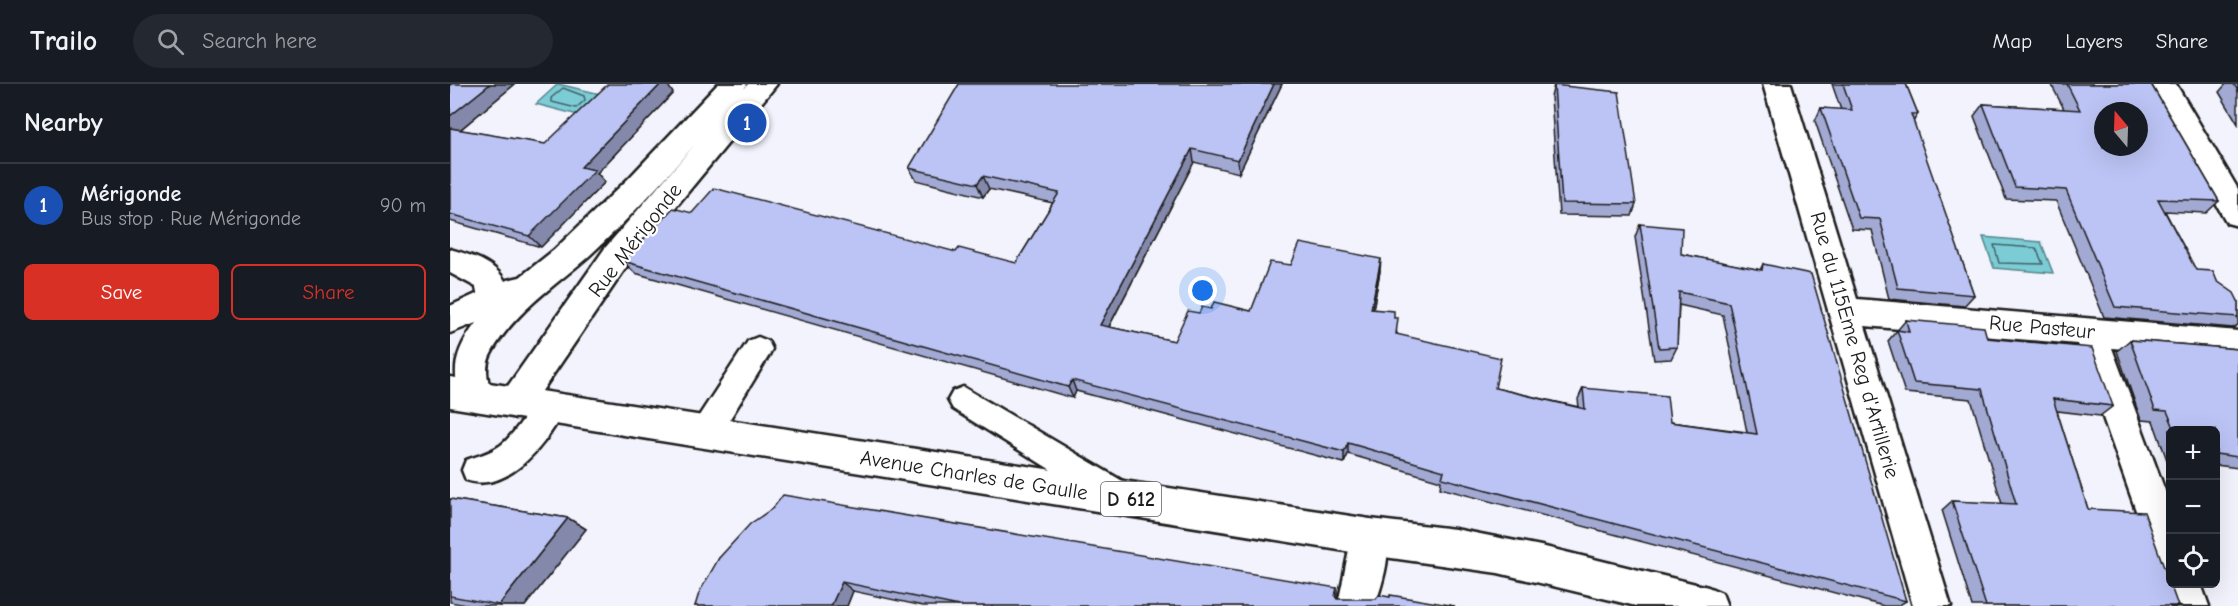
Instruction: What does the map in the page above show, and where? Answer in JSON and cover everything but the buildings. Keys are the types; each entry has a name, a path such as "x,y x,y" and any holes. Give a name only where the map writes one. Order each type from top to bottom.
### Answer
{"street":[{"name":"Rue Mérigonde","path":"498,309 578,246 686,137 733,84"},
{"name":"Rue Mérigonde","path":"515,403 616,257 763,84"},
{"name":"Rue du 115Eme Reg d'Artillerie","path":"1777,84 1932,606"},
{"path":"2162,84 2238,214"},
{"path":"450,261 481,270 493,283 498,309 474,354 463,394"},
{"path":"450,321 498,309"},
{"name":"Rue Pasteur","path":"1846,311 2238,345"},
{"path":"2088,331 2166,542"},
{"name":"Avenue Charles de Gaulle","path":"463,394 704,434 1370,537 1414,540 1539,565 1708,606"},
{"path":"1356,606 1364,580 1370,537"},
{"path":"2183,588 2190,606"}],"lane":[{"path":"704,434 758,349"},
{"path":"963,400 1124,498"},
{"path":"477,470 490,468 514,453 550,408"}],"water":[{"path":"558,84 600,94 578,115 536,104"},
{"path":"1983,237 2041,242 2053,273 1994,268"}],"place":[{"name":"Mérigonde","path":"747,123"}]}
